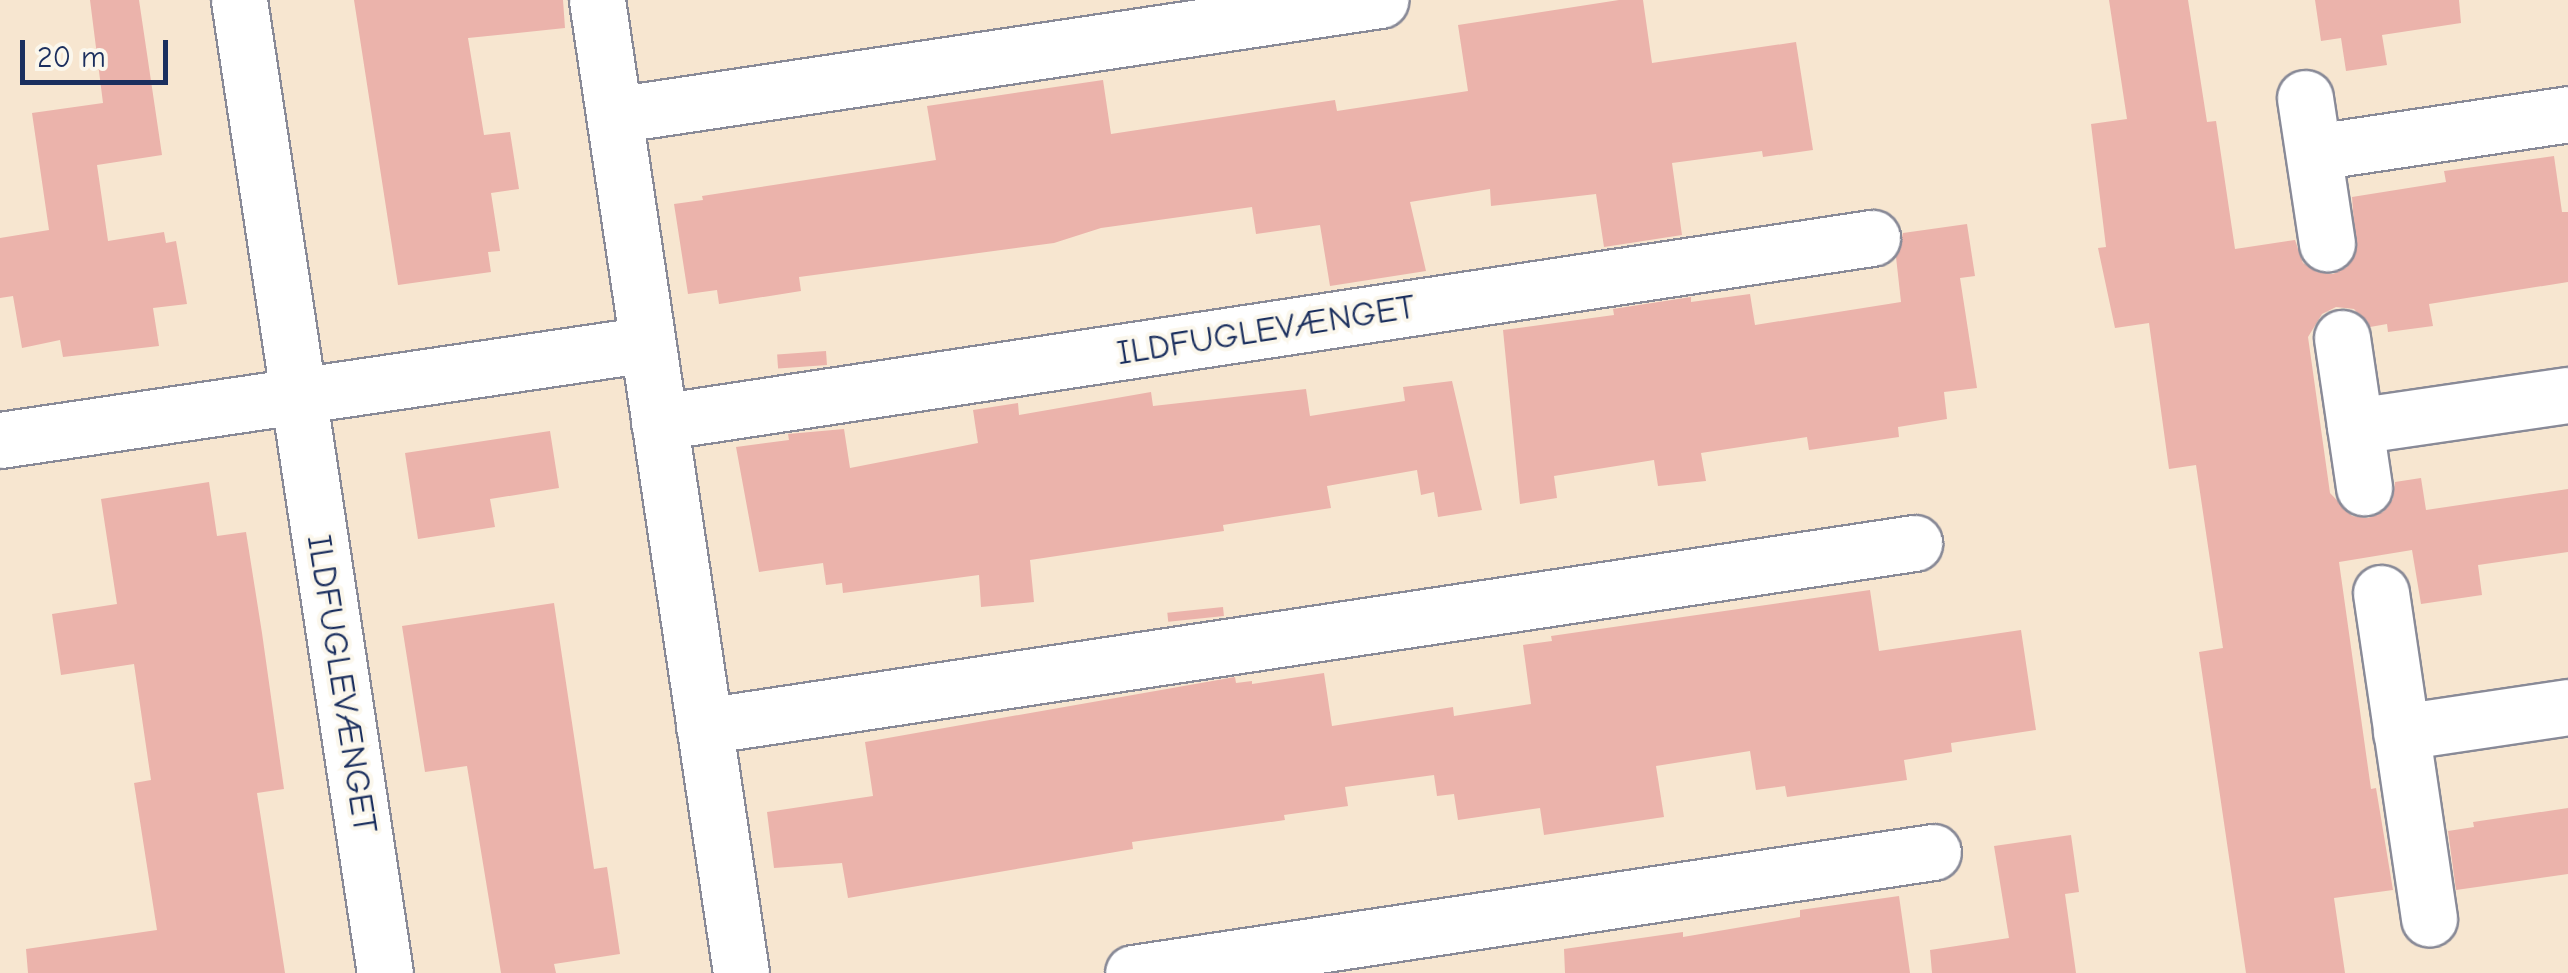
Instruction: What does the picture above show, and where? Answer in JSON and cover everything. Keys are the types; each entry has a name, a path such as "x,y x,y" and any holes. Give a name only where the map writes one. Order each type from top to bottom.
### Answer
{"street":[{"name":"ILDFUGLEVÆNGET","path":"239,0 385,973"},
{"path":"597,0 741,973"},
{"path":"614,115 1380,0"},
{"path":"2306,98 2328,244"},
{"path":"2315,152 2568,114"},
{"name":"ILDFUGLEVÆNGET","path":"660,422 1872,238"},
{"path":"2342,338 2364,487"},
{"path":"0,440 648,344"},
{"path":"2355,426 2568,394"},
{"path":"704,726 1914,543"},
{"path":"2380,594 2429,918"},
{"path":"2401,732 2568,707"},
{"path":"1134,973 1933,852"}],"building":[{"path":"90,0 139,0 162,155 97,165 108,241 164,232 166,243 176,241 187,304 153,308 159,346 63,357 60,340 22,348 13,296 0,298 0,238 49,230 32,113 103,103"},
{"path":"354,0 563,0 565,28 468,38 484,135 510,132 519,189 491,193 500,251 488,252 491,272 398,285"},
{"path":"1619,0 1643,0 1652,63 1796,42 1813,150 1763,157 1762,151 1672,163 1682,235 1604,247 1596,194 1491,206 1490,189 1410,202 1426,271 1330,286 1320,225 1256,234 1252,207 1101,228 1054,243 799,277 801,291 719,304 717,290 688,294 674,204 703,200 702,196 936,160 927,106 1103,80 1111,134 1335,100 1337,111 1468,91 1458,25"},
{"path":"2109,0 2188,0 2207,122 2216,121 2235,249 2295,240 2303,263 2317,272 2333,274 2347,267 2356,253 2352,197 2446,182 2444,171 2554,156 2562,212 2568,212 2568,282 2429,304 2433,326 2388,332 2387,324 2370,327 2354,309 2336,307 2322,314 2308,337 2330,493 2352,516 2368,518 2383,512 2393,499 2395,482 2421,478 2426,510 2568,489 2568,552 2478,565 2482,595 2421,604 2412,550 2339,562 2371,789 2376,788 2393,890 2334,898 2345,973 2246,973 2199,652 2223,648 2196,465 2169,469 2149,323 2115,328 2098,248 2106,247 2091,124 2127,119"},
{"path":"2315,0 2459,0 2461,23 2382,35 2387,65 2346,71 2341,38 2321,41"},
{"path":"1967,224 1975,276 1960,278 1977,388 1944,392 1947,419 1898,427 1899,437 1809,450 1807,437 1701,453 1706,481 1658,486 1654,460 1554,476 1557,498 1520,504 1503,330 1614,315 1613,309 1691,297 1691,302 1750,294 1755,325 1901,302 1896,257 1903,233"},
{"path":"826,351 827,365 778,368 777,354"},
{"path":"1452,381 1482,510 1438,517 1434,492 1421,495 1417,470 1327,486 1331,508 1223,525 1224,531 1030,560 1034,602 981,607 979,575 843,593 842,583 826,585 823,563 759,572 736,447 789,440 788,434 844,429 850,468 978,443 973,410 1018,403 1019,415 1151,392 1153,406 1306,389 1310,416 1405,401 1403,387"},
{"path":"550,431 559,488 490,499 495,527 418,539 405,453"},
{"path":"209,482 217,536 246,532 262,633 284,789 257,793 285,973 28,973 26,949 157,930 134,783 151,780 134,664 61,675 52,614 117,604 101,499"},
{"path":"1870,590 1879,651 2021,630 2036,730 1951,743 1952,752 1904,760 1907,780 1787,797 1785,786 1756,790 1750,751 1656,766 1664,817 1544,835 1540,808 1458,820 1454,794 1437,796 1434,775 1345,787 1348,806 1284,815 1285,820 1132,842 1133,849 848,898 842,863 774,868 767,812 873,796 865,742 1235,677 1236,683 1252,684 1324,673 1332,726 1453,707 1454,716 1531,704 1523,645 1552,641 1551,636"},
{"path":"554,603 594,869 607,867 620,954 554,964 556,973 501,973 467,766 425,772 402,626"},
{"path":"1223,607 1224,616 1168,622 1167,613"},
{"path":"2568,808 2568,874 2456,890 2448,831 2474,827 2473,822"},
{"path":"2071,835 2079,892 2065,894 2076,973 1932,973 1930,950 2009,938 1994,846"},
{"path":"1899,896 1910,973 1565,973 1564,949 1683,932 1683,937 1800,917 1800,910"}]}
